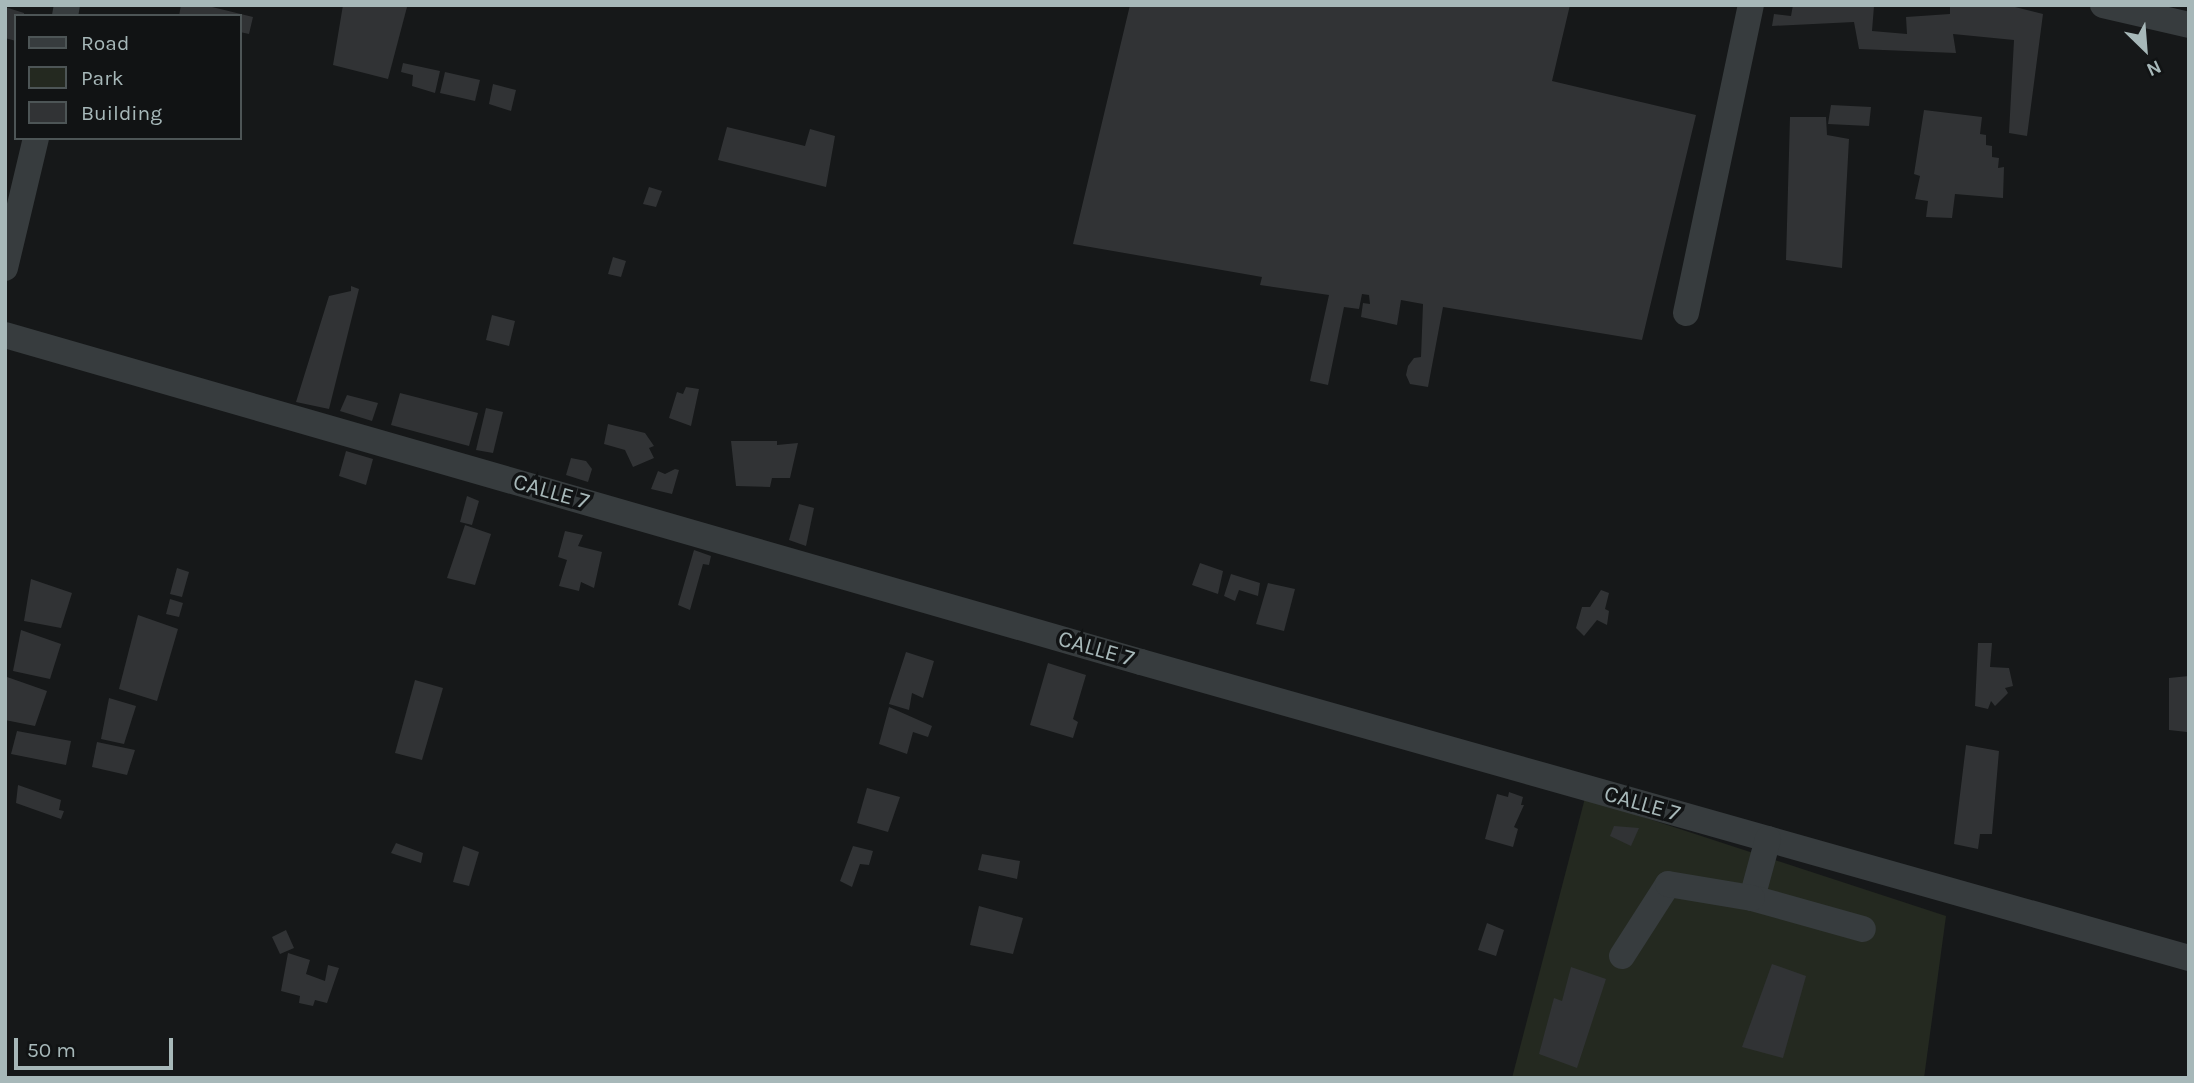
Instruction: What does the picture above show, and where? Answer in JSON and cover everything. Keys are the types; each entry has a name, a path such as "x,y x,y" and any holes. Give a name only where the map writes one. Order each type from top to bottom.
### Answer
{"street":[{"path":"1686,313 1751,5"},
{"path":"2103,5 2189,25"},
{"path":"5,268 36,140"},
{"name":"CALLE 7","path":"5,335 2189,958"},
{"path":"1752,898 1768,839"},
{"path":"1622,956 1668,884 1752,898 1863,929"}],"green space":[{"path":"1585,798 1946,916 1924,1078 1512,1078"}],"building":[{"path":"181,5 204,5 241,14 179,14"},
{"path":"343,5 407,7 388,79 333,65"},
{"path":"1130,5 1570,5 1552,81 1696,115 1642,340 1443,307 1428,387 1410,384 1406,375 1414,358 1421,357 1423,304 1401,300 1397,325 1361,317 1363,303 1370,304 1369,295 1362,294 1359,309 1344,307 1328,385 1310,381 1329,295 1260,285 1262,277 1073,244"},
{"path":"1793,5 1874,6 1872,31 1907,34 1906,17 1950,14 1950,5 2007,5 2043,14 2027,136 2009,133 2014,40 1953,34 1956,53 1859,49 1854,22 1772,26 1774,14 1791,16"},
{"path":"5,7 24,13 14,14 14,40 5,38"},
{"path":"242,14 253,17 249,34 242,32"},
{"path":"403,63 440,71 435,93 412,86 413,75 401,72"},
{"path":"445,72 480,80 475,101 440,93"},
{"path":"493,84 516,90 511,111 489,104"},
{"path":"1831,105 1871,107 1869,126 1828,124"},
{"path":"1924,110 1982,117 1980,134 1986,135 1986,145 1992,146 1992,157 1999,158 1998,168 2004,167 2003,198 1955,194 1952,218 1926,217 1928,201 1915,199 1920,176 1914,174"},
{"path":"1790,117 1826,117 1827,135 1849,139 1842,268 1786,260"},
{"path":"727,127 805,146 810,129 835,136 826,187 718,160"},
{"path":"649,187 662,191 656,207 643,204"},
{"path":"613,257 626,261 621,277 608,274"},
{"path":"351,286 359,289 329,409 296,402 329,296 351,291"},
{"path":"492,315 515,321 509,346 486,340"},
{"path":"686,387 699,389 691,426 669,418 677,392 683,394"},
{"path":"400,393 478,413 469,446 391,425"},
{"path":"347,395 378,403 372,421 340,411"},
{"path":"486,408 503,412 493,453 476,450"},
{"path":"608,424 645,433 654,446 649,448 654,458 633,467 625,450 604,444"},
{"path":"731,441 777,441 777,445 798,443 790,478 772,478 770,487 736,486"},
{"path":"346,451 373,459 366,485 339,476"},
{"path":"571,458 586,461 592,469 588,482 566,475"},
{"path":"679,470 672,494 651,489 658,471 665,474"},
{"path":"467,496 479,501 472,525 460,522"},
{"path":"799,504 814,508 806,546 789,540"},
{"path":"465,525 491,534 475,585 447,578"},
{"path":"565,531 583,535 578,546 602,552 594,588 581,582 579,591 559,586 567,560 558,557"},
{"path":"694,550 711,556 709,565 703,564 690,610 678,605"},
{"path":"1200,563 1223,571 1218,594 1192,585"},
{"path":"177,568 189,572 182,597 170,594"},
{"path":"1231,574 1260,583 1258,596 1239,590 1235,601 1224,596"},
{"path":"31,579 72,593 61,628 24,621"},
{"path":"1268,583 1295,589 1284,631 1256,624"},
{"path":"1601,590 1609,593 1605,609 1609,611 1607,625 1597,620 1584,636 1576,628 1582,607 1590,607"},
{"path":"170,599 183,603 179,617 166,614"},
{"path":"138,615 178,629 157,701 119,689"},
{"path":"21,630 61,644 50,679 13,671"},
{"path":"1978,643 1992,643 1990,667 2009,668 2013,686 2005,688 2008,693 1995,706 1991,701 1988,709 1975,706"},
{"path":"906,652 934,661 923,698 912,693 909,710 889,704"},
{"path":"1048,663 1086,675 1073,719 1078,722 1073,738 1030,725"},
{"path":"2189,676 2187,732 2169,730 2169,678"},
{"path":"7,677 47,691 35,726 5,720"},
{"path":"415,680 443,688 422,760 395,753"},
{"path":"109,698 136,706 124,744 101,739"},
{"path":"889,707 932,726 928,737 913,732 907,754 879,744"},
{"path":"17,731 71,741 66,765 11,754"},
{"path":"97,742 135,750 127,775 92,767"},
{"path":"1966,745 1999,751 1992,834 1980,834 1978,849 1954,844"},
{"path":"18,785 61,800 59,810 64,811 61,819 16,803"},
{"path":"867,788 900,797 888,832 857,823"},
{"path":"1509,792 1523,797 1521,805 1524,805 1514,827 1518,829 1513,847 1485,839 1497,794 1508,797"},
{"path":"1614,826 1639,828 1631,846 1610,836"},
{"path":"396,843 423,853 421,863 391,853"},
{"path":"463,846 479,852 469,886 453,882"},
{"path":"853,846 873,851 869,865 860,864 852,887 840,881"},
{"path":"982,854 1020,861 1017,879 978,870"},
{"path":"979,906 1023,918 1013,954 970,945"},
{"path":"1487,923 1504,930 1496,956 1478,950"},
{"path":"286,930 294,948 280,954 272,937"},
{"path":"288,953 310,960 306,974 325,981 328,965 339,968 327,1003 315,1000 313,1006 299,1003 300,996 281,991"},
{"path":"1772,964 1806,976 1783,1058 1742,1047"},
{"path":"1571,967 1606,979 1577,1068 1539,1054 1554,998 1562,1001"}]}
